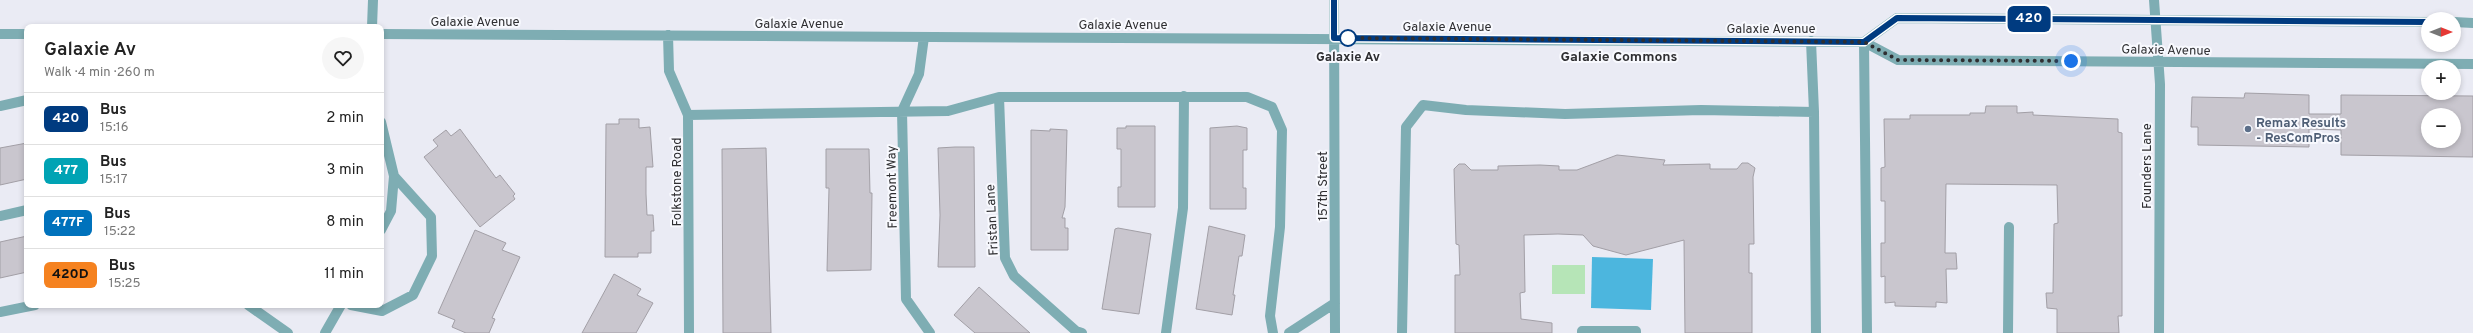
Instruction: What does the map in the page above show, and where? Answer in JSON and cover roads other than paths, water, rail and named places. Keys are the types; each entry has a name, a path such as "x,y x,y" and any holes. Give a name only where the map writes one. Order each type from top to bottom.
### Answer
{"street":[{"path":"372,24 373,0"},
{"name":"157th Street","path":"1334,0 1335,333"},
{"name":"Founders Lane","path":"2154,0 2158,62 2159,333"},
{"path":"1867,333 1864,42 1897,18 2421,22"},
{"path":"2461,22 2473,23"},
{"path":"0,34 24,34"},
{"name":"Galaxie Avenue","path":"384,34 1811,41 1864,42 1898,60 2473,64"},
{"name":"Folkstone Road","path":"668,35 668,71 688,115 689,333"},
{"name":"Freemont Way","path":"924,37 919,74 902,111 906,299 930,333"},
{"path":"1811,41 1814,112 1816,333"},
{"path":"1166,333 1183,208 1184,96"},
{"path":"688,115 948,111 999,97 1247,97 1272,108 1282,130 1280,227 1270,316 1273,333"},
{"name":"Fristan Lane","path":"999,97 1005,258 1014,276 1076,331 1082,333"},
{"path":"0,106 24,101"},
{"path":"1402,333 1406,127 1423,106 1466,110 1565,114 1701,110 1814,112"},
{"path":"384,134 394,176 391,211 384,224"},
{"path":"364,308 382,312 413,295 432,256 431,217 394,176"},
{"path":"0,216 24,211"},
{"path":"2008,333 2009,227"},
{"path":"1289,333 1335,303"},
{"path":"0,312 24,307"},
{"path":"252,308 288,333"},
{"path":"325,333 339,308"},
{"path":"1582,333 1582,331 1636,331 1636,333"}],"water":[{"path":"1592,257 1653,259 1651,310 1591,308"}],"place":[{"name":"Galaxie Av","path":"1348,38"},
{"name":"Remax Results - ResComPros","path":"2248,129"}],"district":[{"name":"Galaxie Commons","path":"1619,56"}]}
